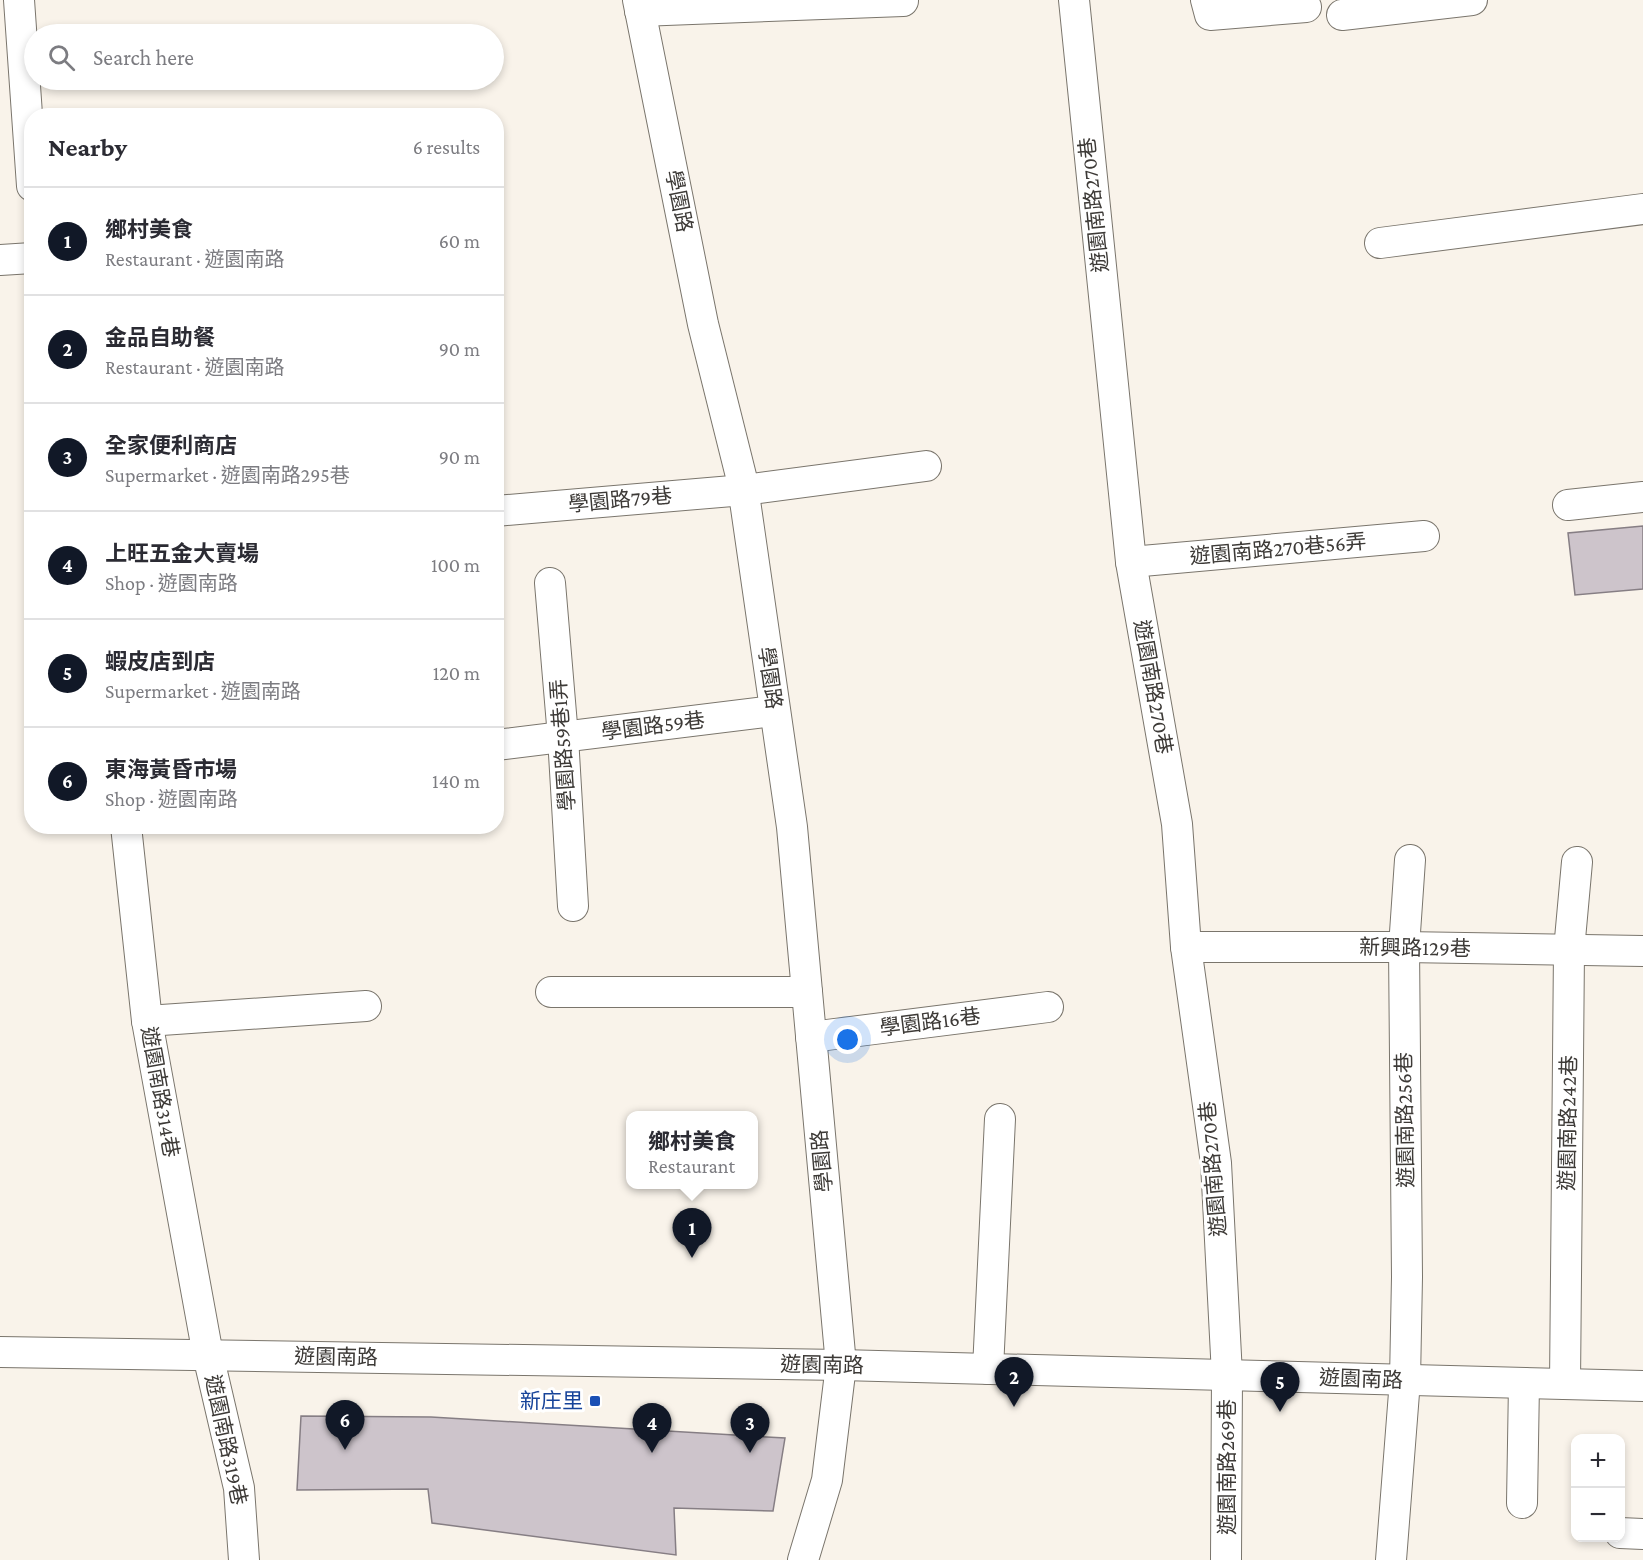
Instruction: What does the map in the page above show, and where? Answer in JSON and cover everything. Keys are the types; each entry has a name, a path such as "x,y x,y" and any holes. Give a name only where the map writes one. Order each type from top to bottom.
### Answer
{"street":[{"path":"19,0 24,72"},
{"name":"遊園南路270巷","path":"1074,0 1131,562 1177,824 1186,947 1216,1162 1227,1375"},
{"path":"1206,0 1210,15 1306,7"},
{"path":"1342,15 1472,0"},
{"path":"639,6 903,1"},
{"name":"學園路","path":"639,6 704,324 744,490 792,827 841,1365 826,1480 803,1560"},
{"path":"25,90 27,108"},
{"path":"1380,243 1643,209"},
{"path":"0,260 24,258"},
{"name":"學園路79巷","path":"504,510 744,490 926,466"},
{"path":"1568,505 1643,497"},
{"name":"遊園南路270巷56弄","path":"1131,562 1424,536"},
{"name":"學園路59巷1弄","path":"550,583 563,737 573,906"},
{"name":"學園路59巷","path":"504,744 774,711"},
{"name":"遊園南路314巷","path":"127,834 147,1021 208,1355"},
{"name":"遊園南路256巷","path":"1391,1560 1405,1380 1407,1277 1404,947 1410,860"},
{"name":"遊園南路242巷","path":"1565,1384 1569,950 1577,862"},
{"name":"新興路129巷","path":"1186,947 1404,947 1643,951"},
{"path":"551,992 807,992"},
{"path":"147,1021 366,1006"},
{"name":"學園路16巷","path":"811,1037 1048,1006"},
{"path":"988,1370 1000,1119"},
{"name":"遊園南路","path":"0,1352 841,1365 1643,1386"},
{"name":"遊園南路319巷","path":"208,1355 240,1488 244,1560"},
{"name":"遊園南路269巷","path":"1226,1560 1227,1375"},
{"path":"1522,1503 1524,1383"},
{"path":"1625,1533 1643,1534"}],"building":[{"path":"1643,526 1643,589 1575,595 1568,533"},
{"path":"301,1416 431,1417 785,1438 773,1511 674,1508 676,1555 432,1523 428,1489 297,1490"}],"place":[{"name":"鄉村美食","path":"692,1258"},
{"name":"新庄里","path":"595,1401"},
{"name":"金品自助餐","path":"1014,1407"},
{"name":"蝦皮店到店","path":"1280,1412"},
{"name":"東海黃昏市場","path":"345,1450"},
{"name":"上旺五金大賣場","path":"652,1453"},
{"name":"全家便利商店","path":"750,1453"}]}
